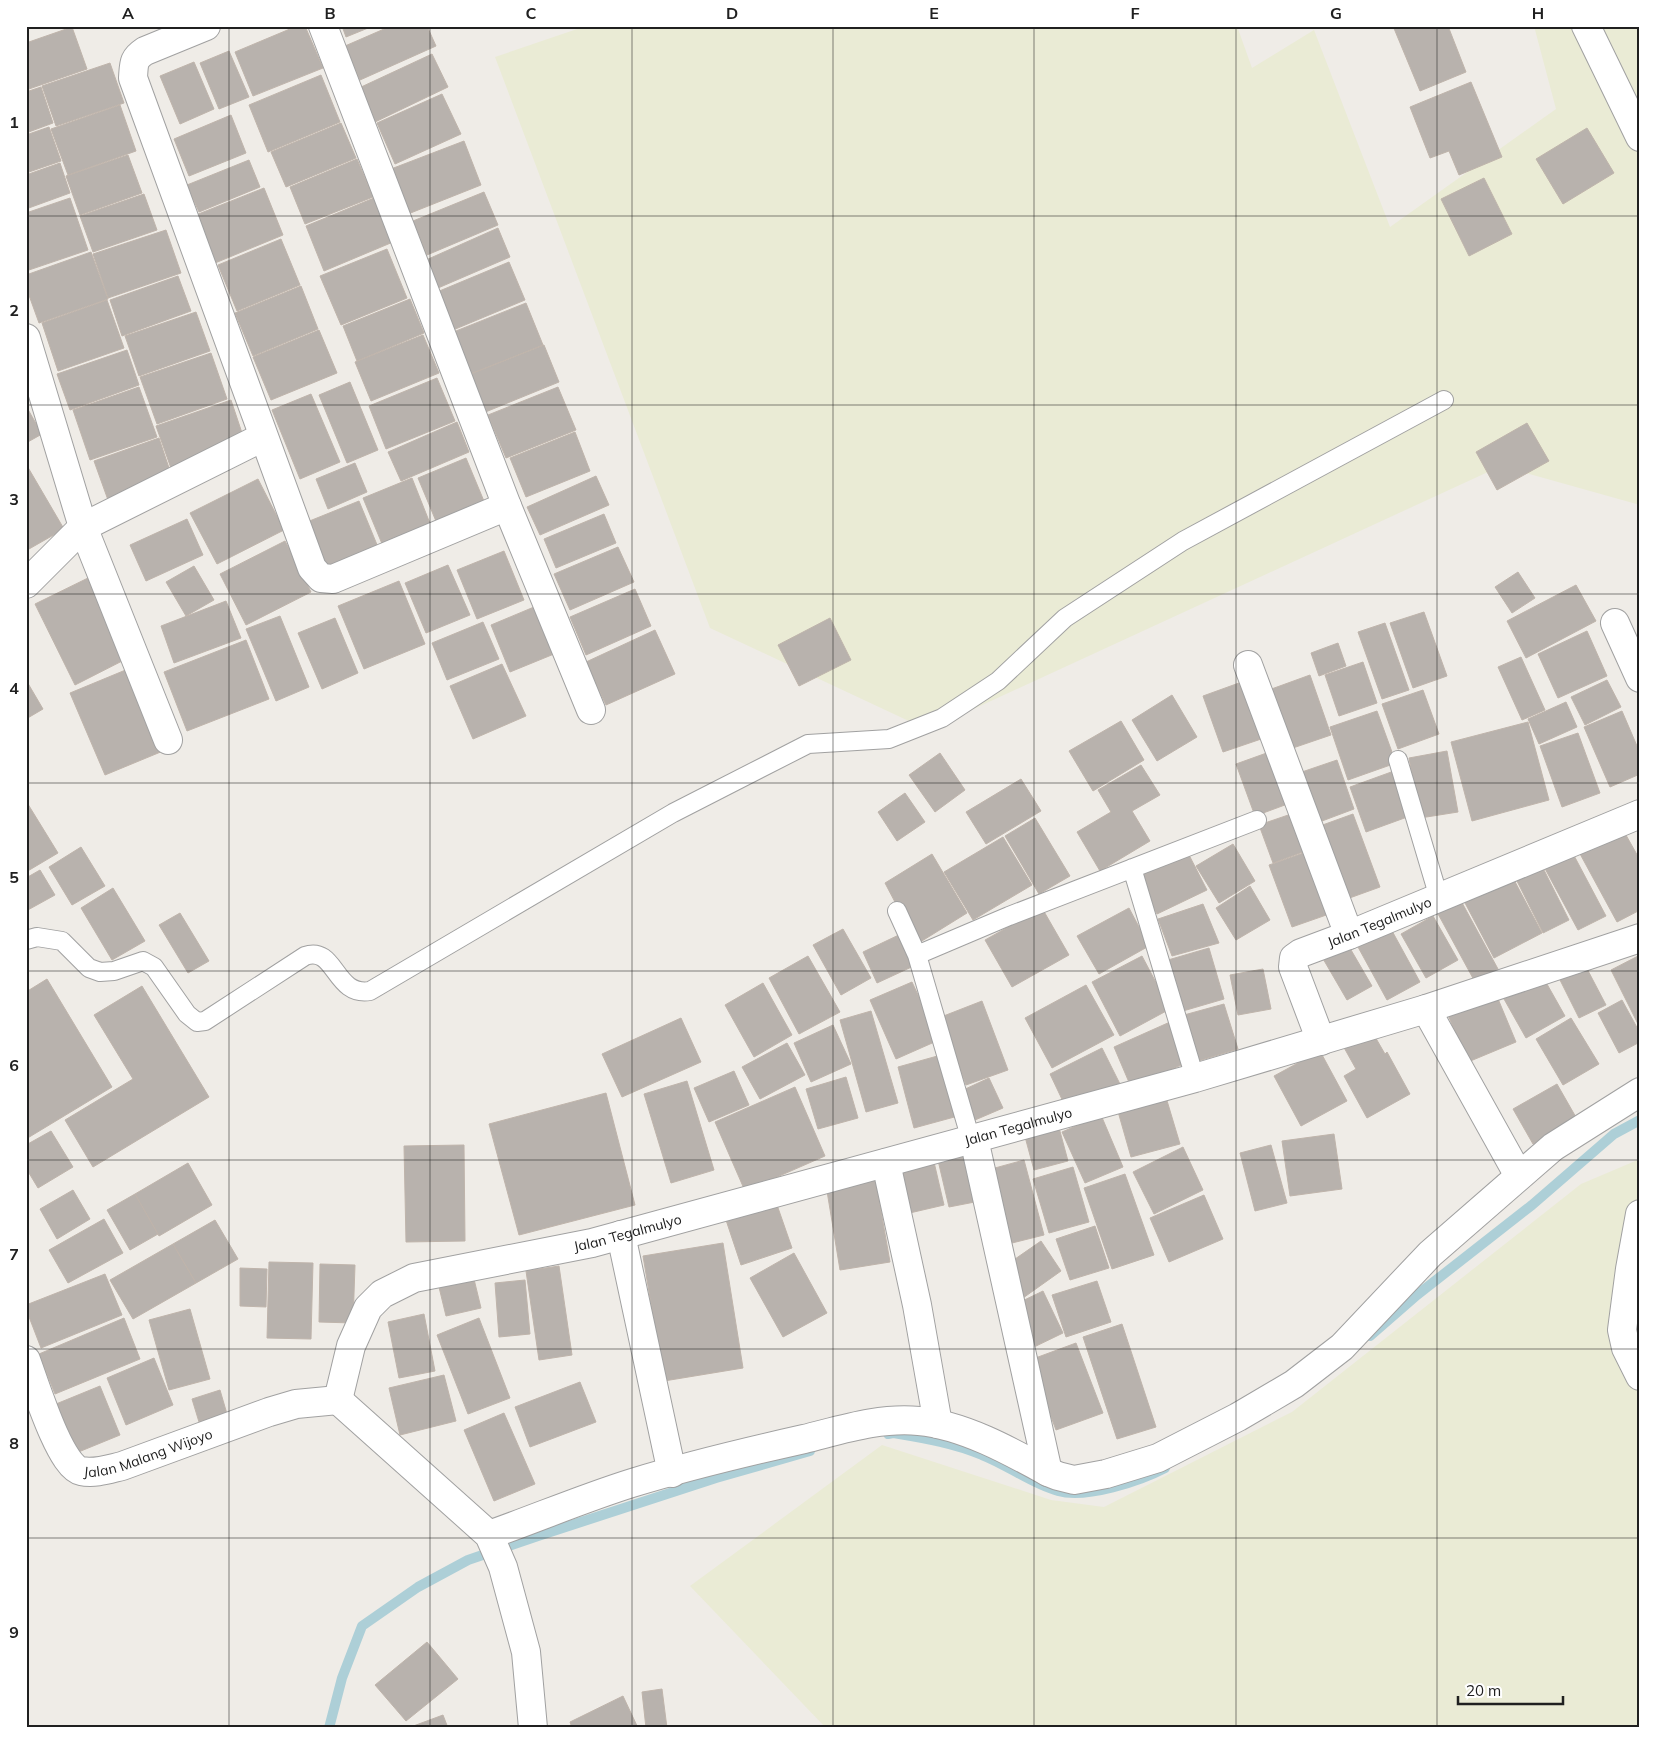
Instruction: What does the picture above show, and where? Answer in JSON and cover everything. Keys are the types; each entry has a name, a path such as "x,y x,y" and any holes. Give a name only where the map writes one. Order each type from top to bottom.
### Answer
{"street":[{"path":"206,26 145,51 134,61 132,78 312,568 321,578 333,579 507,506"},
{"path":"323,26 507,506 591,710"},
{"path":"1586,26 1640,137"},
{"path":"26,338 83,527 168,740"},
{"path":"26,584 83,527 263,438"},
{"path":"1615,623 1640,678"},
{"path":"1248,665 1298,804 1349,935"},
{"name":"Jalan Tegalmulyo","path":"338,1400 351,1346 368,1308 382,1294 414,1278 592,1243 1194,1078 1322,1040 1293,967 1294,958 1301,953 1349,935 1640,814"},
{"path":"1322,1040 1426,1009 1640,938"},
{"path":"1426,1009 1519,1176"},
{"path":"495,1549 632,1483 773,1446 879,1422 917,1421 960,1430 1019,1456 1048,1472 1074,1480 1106,1474 1158,1458 1238,1417 1294,1384 1342,1347 1430,1254 1553,1147 1640,1092"},
{"path":"973,1139 1048,1472"},
{"path":"886,1163 917,1305 938,1424"},
{"path":"1640,1214 1622,1330 1626,1348 1640,1376"},
{"path":"621,1235 672,1473"},
{"name":"Jalan Malang Wijoyo","path":"26,1360 60,1448 69,1463 79,1471 101,1471 122,1466 269,1412 296,1404 338,1400"},
{"path":"338,1400 495,1549 526,1652 533,1728"}],"lane":[{"path":"26,940 37,937 62,941 89,968 100,972 114,971 143,961 154,967 187,1014 197,1022 205,1021 305,956 313,953 321,954 347,986 362,992 370,991 673,812 808,744 889,739 942,718 998,681 1065,618 1183,540 1444,400"},
{"path":"1398,760 1439,898"},
{"path":"917,955 1132,868 1257,820"},
{"path":"1132,868 1194,1078"},
{"path":"897,911 917,955 973,1139"}],"green space":[{"path":"586,26 1237,26 1252,68 1314,30 1390,227 1556,109 1534,26 1640,26 1640,505 1501,466 928,730 710,628 495,57"},
{"path":"1640,1159 1640,1728 826,1728 690,1586 882,1445 1051,1500 1104,1507 1292,1412 1581,1184"}],"building":[{"path":"297,26 305,26 323,68 253,96 235,52"},
{"path":"342,26 373,26 346,37"},
{"path":"391,26 427,26 436,46 360,80 345,46"},
{"path":"1393,26 1448,26 1466,72 1420,91"},
{"path":"72,27 87,69 26,90 26,43"},
{"path":"229,51 249,97 219,109 200,63"},
{"path":"432,54 448,87 375,122 359,88"},
{"path":"194,62 214,109 180,124 160,76"},
{"path":"110,63 124,103 56,126 42,86"},
{"path":"321,75 340,122 268,152 249,105"},
{"path":"1471,82 1502,157 1459,175 1449,151 1430,158 1410,107"},
{"path":"41,87 53,123 26,133 26,92"},
{"path":"442,94 461,134 395,164 377,123"},
{"path":"120,105 136,151 68,175 51,129"},
{"path":"231,115 246,153 189,176 174,139"},
{"path":"341,123 356,158 286,187 271,152"},
{"path":"49,127 61,161 26,173 26,135"},
{"path":"1587,128 1614,173 1563,204 1536,159"},
{"path":"464,141 481,185 408,214 391,169"},
{"path":"128,155 142,193 80,215 66,176"},
{"path":"357,159 373,197 305,224 290,187"},
{"path":"249,160 260,187 199,212 187,185"},
{"path":"60,163 70,193 26,209 26,175"},
{"path":"1484,178 1512,234 1469,256 1441,199"},
{"path":"264,188 283,235 215,263 196,215"},
{"path":"484,192 498,225 427,255 413,221"},
{"path":"144,194 157,230 93,252 80,216"},
{"path":"70,198 88,250 26,271 26,213"},
{"path":"374,198 393,242 324,271 306,226"},
{"path":"498,228 510,257 438,288 426,260"},
{"path":"166,230 181,273 108,298 93,254"},
{"path":"281,239 300,285 237,311 218,265"},
{"path":"387,249 407,298 341,325 320,276"},
{"path":"91,252 108,299 39,323 26,287 26,275"},
{"path":"509,262 525,300 453,330 437,292"},
{"path":"178,276 191,311 122,336 110,300"},
{"path":"301,286 318,329 253,356 235,313"},
{"path":"410,299 424,333 357,361 343,326"},
{"path":"107,300 124,348 58,371 42,323"},
{"path":"526,303 543,345 468,375 451,333"},
{"path":"196,312 210,351 139,376 125,336"},
{"path":"319,330 337,373 271,400 253,357"},
{"path":"423,335 439,373 371,401 355,362"},
{"path":"544,345 559,382 483,413 468,375"},
{"path":"127,350 139,385 70,410 57,374"},
{"path":"211,353 227,399 157,424 140,377"},
{"path":"437,378 455,421 386,449 369,406"},
{"path":"350,382 378,450 347,463 319,395"},
{"path":"139,387 157,437 90,460 73,410"},
{"path":"558,387 576,430 506,458 488,415"},
{"path":"311,394 340,462 300,479 272,410"},
{"path":"231,400 246,445 172,471 156,426"},
{"path":"26,406 42,434 26,443"},
{"path":"457,422 469,452 401,481 388,452"},
{"path":"1527,423 1549,461 1497,490 1476,452"},
{"path":"575,432 590,471 526,497 510,458"},
{"path":"159,438 172,477 108,500 94,461"},
{"path":"466,458 486,506 438,526 418,478"},
{"path":"355,463 367,492 328,509 316,479"},
{"path":"26,464 64,529 29,549 26,544"},
{"path":"596,476 609,505 540,535 527,507"},
{"path":"412,478 433,531 385,551 363,498"},
{"path":"258,479 284,530 217,564 190,513"},
{"path":"359,501 380,552 329,573 307,522"},
{"path":"604,514 616,543 556,568 544,539"},
{"path":"187,519 203,555 146,581 130,545"},
{"path":"285,541 311,592 246,625 220,574"},
{"path":"618,547 634,582 570,610 554,574"},
{"path":"504,551 524,600 477,619 457,570"},
{"path":"448,565 470,615 426,633 405,583"},
{"path":"194,566 214,600 186,616 166,582"},
{"path":"1518,572 1535,598 1512,613 1495,587"},
{"path":"88,578 128,658 75,685 35,604"},
{"path":"399,581 425,644 364,669 338,606"},
{"path":"1576,585 1596,621 1526,658 1507,621"},
{"path":"635,589 651,626 586,655 570,617"},
{"path":"226,601 241,638 174,663 161,626"},
{"path":"534,607 554,654 510,672 491,625"},
{"path":"1424,612 1447,676 1413,688 1390,623"},
{"path":"280,616 309,687 276,701 246,629"},
{"path":"335,618 358,673 322,689 298,633"},
{"path":"830,618 851,660 799,686 778,645"},
{"path":"483,622 499,659 447,680 432,643"},
{"path":"1385,623 1409,690 1382,699 1358,632"},
{"path":"655,630 675,674 606,705 586,662"},
{"path":"1587,631 1607,676 1558,698 1538,654"},
{"path":"246,640 269,699 187,731 164,672"},
{"path":"1338,643 1346,666 1319,676 1311,653"},
{"path":"1521,657 1545,710 1522,720 1498,667"},
{"path":"1363,662 1377,703 1339,716 1325,675"},
{"path":"502,664 526,716 473,739 450,686"},
{"path":"128,669 163,751 105,775 70,693"},
{"path":"1310,675 1331,735 1287,750 1266,691"},
{"path":"1250,679 1270,736 1223,752 1203,696"},
{"path":"26,680 43,709 26,719"},
{"path":"1607,680 1621,707 1585,725 1571,697"},
{"path":"1423,690 1439,734 1398,749 1382,704"},
{"path":"1172,695 1197,737 1157,761 1132,720"},
{"path":"1566,702 1577,727 1539,744 1528,719"},
{"path":"1377,711 1396,763 1348,780 1330,727"},
{"path":"1622,711 1640,753 1640,774 1610,787 1584,727"},
{"path":"1121,721 1144,760 1093,791 1069,751"},
{"path":"1528,722 1549,800 1472,821 1451,742"},
{"path":"1578,733 1600,793 1562,807 1540,746"},
{"path":"1275,750 1293,802 1255,816 1236,764"},
{"path":"1447,751 1458,812 1420,818 1409,758"},
{"path":"940,753 965,790 935,812 909,775"},
{"path":"1337,760 1354,809 1314,824 1296,774"},
{"path":"1141,765 1160,795 1132,811 1150,841 1100,871 1077,832 1111,812 1098,790"},
{"path":"1394,771 1410,816 1366,832 1350,787"},
{"path":"1021,779 1041,811 986,844 966,812"},
{"path":"905,793 925,822 897,841 878,812"},
{"path":"26,801 58,853 26,872"},
{"path":"1297,812 1311,849 1273,863 1259,825"},
{"path":"1353,814 1380,887 1344,900 1317,827"},
{"path":"1035,818 1070,876 1039,894 1005,836"},
{"path":"1622,828 1640,860 1640,910 1617,922 1579,852"},
{"path":"1003,837 1032,885 973,920 944,872"},
{"path":"1233,844 1255,881 1219,903 1196,866"},
{"path":"81,847 105,886 72,905 49,867"},
{"path":"1570,848 1606,916 1578,930 1542,863"},
{"path":"1309,851 1332,913 1292,927 1269,865"},
{"path":"1188,853 1207,890 1157,914 1136,874"},
{"path":"932,854 967,913 917,944 885,883"},
{"path":"1541,864 1569,920 1543,933 1515,877"},
{"path":"40,870 55,895 26,911 26,878"},
{"path":"1512,876 1542,933 1494,958 1464,901"},
{"path":"1250,886 1270,920 1236,940 1216,908"},
{"path":"113,888 145,941 112,960 81,908"},
{"path":"1460,899 1498,969 1475,982 1437,912"},
{"path":"1203,904 1219,943 1172,956 1158,919"},
{"path":"1042,908 1069,955 1012,987 985,940"},
{"path":"1129,908 1149,946 1099,974 1077,936"},
{"path":"180,913 209,961 188,973 159,925"},
{"path":"1433,916 1458,960 1426,978 1401,934"},
{"path":"843,929 871,978 841,995 813,945"},
{"path":"1391,929 1420,982 1387,1000 1358,947"},
{"path":"903,933 918,964 877,983 863,952"},
{"path":"1347,943 1372,986 1347,1000 1322,957"},
{"path":"1209,948 1224,999 1183,1011 1168,960"},
{"path":"1640,955 1640,1028 1611,970"},
{"path":"808,956 840,1012 799,1034 769,978"},
{"path":"1142,956 1170,1009 1120,1036 1092,982"},
{"path":"1584,963 1606,1005 1579,1018 1558,976"},
{"path":"1263,969 1271,1009 1238,1015 1230,975"},
{"path":"1543,977 1565,1016 1526,1038 1504,999"},
{"path":"47,979 112,1087 26,1139 26,992"},
{"path":"912,982 939,1040 896,1059 870,1000"},
{"path":"763,983 792,1035 754,1057 725,1005"},
{"path":"1086,985 1114,1035 1052,1068 1025,1018"},
{"path":"142,986 209,1097 93,1167 65,1120 133,1079 94,1015"},
{"path":"1496,994 1516,1042 1468,1062 1448,1015"},
{"path":"1622,1000 1640,1033 1640,1042 1619,1053 1598,1013"},
{"path":"982,1001 1008,1070 966,1085 941,1017"},
{"path":"1224,1004 1238,1049 1198,1061 1184,1015"},
{"path":"871,1011 898,1103 866,1112 840,1020"},
{"path":"681,1018 701,1062 622,1097 602,1054"},
{"path":"1571,1018 1599,1064 1563,1085 1536,1039"},
{"path":"1170,1022 1188,1062 1131,1087 1114,1047"},
{"path":"833,1025 851,1064 811,1082 794,1043"},
{"path":"1370,1028 1385,1054 1387,1052 1410,1094 1367,1118 1344,1076 1356,1069 1342,1044"},
{"path":"787,1043 805,1075 760,1099 742,1067"},
{"path":"1102,1048 1121,1086 1068,1112 1050,1074"},
{"path":"1320,1051 1347,1101 1301,1126 1274,1076"},
{"path":"941,1055 958,1116 914,1128 898,1067"},
{"path":"734,1071 749,1105 709,1122 694,1088"},
{"path":"846,1077 858,1118 818,1129 806,1089"},
{"path":"989,1078 1003,1108 975,1120 961,1091"},
{"path":"687,1081 714,1170 671,1183 644,1094"},
{"path":"1557,1084 1577,1119 1533,1144 1513,1109"},
{"path":"795,1087 825,1156 745,1191 715,1122"},
{"path":"606,1093 635,1205 519,1235 489,1124"},
{"path":"1165,1094 1180,1144 1131,1157 1117,1108"},
{"path":"1101,1115 1123,1167 1085,1183 1062,1132"},
{"path":"1058,1124 1068,1161 1034,1170 1024,1133"},
{"path":"51,1131 73,1167 38,1188 26,1168 26,1145"},
{"path":"1334,1134 1342,1189 1290,1196 1282,1141"},
{"path":"464,1145 465,1241 406,1242 404,1146"},
{"path":"1271,1145 1287,1203 1255,1211 1240,1153"},
{"path":"1183,1147 1203,1190 1154,1214 1133,1172"},
{"path":"973,1148 985,1200 949,1207 937,1156"},
{"path":"1024,1160 1044,1235 1004,1245 984,1171"},
{"path":"934,1162 944,1205 901,1215 891,1172"},
{"path":"188,1163 212,1205 159,1236 135,1194"},
{"path":"1073,1167 1089,1222 1049,1233 1033,1179"},
{"path":"1125,1174 1154,1255 1112,1269 1084,1188"},
{"path":"875,1177 890,1262 840,1270 826,1185"},
{"path":"73,1190 90,1219 57,1239 40,1209"},
{"path":"135,1194 158,1234 130,1250 107,1210"},
{"path":"1204,1195 1223,1239 1169,1262 1150,1218"},
{"path":"776,1202 792,1248 741,1265 726,1220"},
{"path":"104,1219 123,1253 68,1283 49,1250"},
{"path":"215,1220 238,1259 196,1283 173,1244"},
{"path":"1095,1226 1109,1268 1070,1280 1056,1239"},
{"path":"1041,1241 1061,1271 1023,1298 1005,1266"},
{"path":"723,1243 743,1368 664,1381 643,1256"},
{"path":"173,1244 196,1283 133,1319 110,1280"},
{"path":"794,1253 827,1313 783,1337 750,1278"},
{"path":"269,1262 313,1263 311,1339 267,1338"},
{"path":"320,1264 355,1265 353,1323 319,1322"},
{"path":"559,1266 572,1355 539,1360 526,1271"},
{"path":"240,1268 267,1269 266,1307 240,1306"},
{"path":"105,1274 122,1315 41,1348 26,1305"},
{"path":"473,1275 481,1308 446,1316 438,1283"},
{"path":"525,1280 530,1334 499,1337 495,1283"},
{"path":"1097,1281 1111,1322 1066,1337 1052,1295"},
{"path":"1043,1291 1063,1333 1034,1347 1014,1305"},
{"path":"190,1309 210,1379 169,1390 149,1320"},
{"path":"424,1314 435,1371 399,1378 388,1322"},
{"path":"124,1318 140,1359 55,1394 39,1354"},
{"path":"479,1318 510,1398 468,1414 437,1335"},
{"path":"1122,1324 1156,1427 1117,1439 1083,1337"},
{"path":"1076,1343 1103,1413 1056,1430 1030,1360"},
{"path":"154,1358 173,1405 126,1425 107,1378"},
{"path":"444,1375 456,1421 400,1435 389,1388"},
{"path":"580,1382 596,1422 530,1447 515,1407"},
{"path":"100,1386 120,1435 76,1453 56,1404"},
{"path":"220,1390 227,1414 199,1422 192,1399"},
{"path":"504,1413 535,1484 494,1501 464,1430"},
{"path":"427,1642 458,1679 406,1721 375,1685"},
{"path":"662,1689 667,1728 646,1728 642,1692"},
{"path":"623,1696 638,1728 572,1728 570,1722"},
{"path":"443,1715 448,1728 408,1728"}],"waterway":[{"path":"1370,1336 1417,1295 1532,1205 1614,1134 1640,1120"},
{"path":"888,1434 893,1433 916,1437 961,1447 992,1459 1048,1488 1070,1493 1098,1491 1128,1483 1165,1468"},
{"path":"329,1728 342,1678 362,1626 418,1587 468,1560 716,1478 810,1451"}]}
